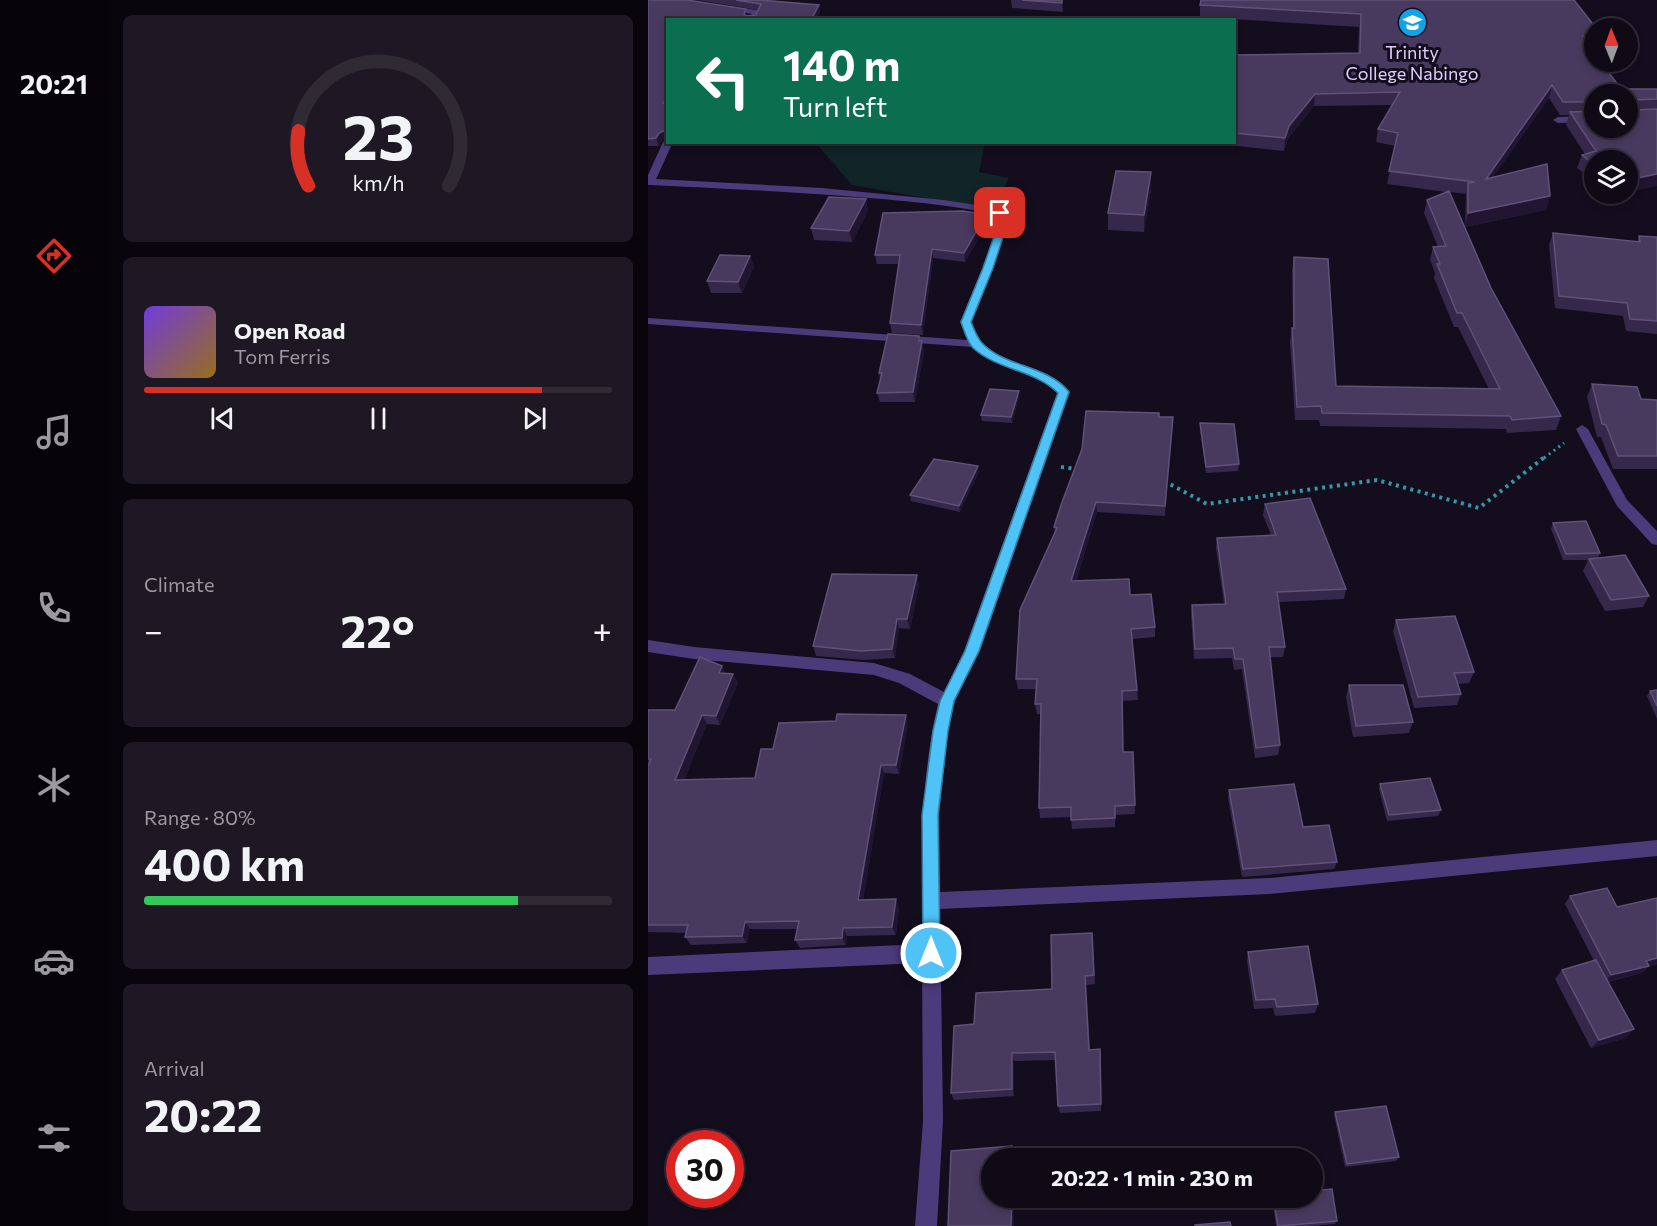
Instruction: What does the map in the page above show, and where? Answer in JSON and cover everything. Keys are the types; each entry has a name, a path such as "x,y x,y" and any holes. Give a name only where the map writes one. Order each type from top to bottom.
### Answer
{"street":[{"path":"723,8 757,12 753,18"},
{"path":"1558,120 1584,119"},
{"path":"667,144 649,182 822,191 944,203 1000,213 1004,219 988,268 966,322 976,344 989,354 1053,382 1064,392 972,651 947,701 940,731 930,815 933,1121 926,1226"},
{"path":"648,321 976,344"},
{"path":"1582,429 1622,503 1657,540"},
{"path":"648,646 694,653 874,669 904,678 947,701"},
{"path":"931,901 1269,886 1657,848"},
{"path":"648,966 931,953"}],"path":[{"path":"1163,481 1207,504 1377,480 1479,508 1582,429"},
{"path":"1039,465 1085,469"}],"green space":[{"path":"817,144 985,144 979,172 1009,178 992,210 852,185"}],"building":[{"path":"648,0 687,0 746,9 744,14 746,16 756,15 761,4 736,0 819,5 812,18 666,18 666,100 663,103 666,103 666,130 659,133 656,138 648,139"},
{"path":"1022,0 1062,0 1062,3"},
{"path":"1201,0 1574,0 1588,18 1584,18 1584,72 1608,72 1617,84 1584,84 1584,102 1563,102 1552,85 1486,179 1547,164 1550,196 1468,213 1468,183 1475,182 1389,171 1398,133 1378,129 1400,92 1315,94 1289,126 1285,138 1236,133 1236,55 1360,53 1361,14 1200,5"},
{"path":"1638,89 1657,89 1657,99 1638,100"},
{"path":"1657,109 1657,174 1638,178 1638,150 1595,150 1587,138 1638,138 1638,110"},
{"path":"1584,111 1584,133 1570,112"},
{"path":"1116,171 1151,172 1144,215 1108,213"},
{"path":"1449,191 1491,288 1561,416 1512,420 1510,416 1322,413 1321,406 1297,407 1292,328 1294,328 1294,257 1328,259 1336,386 1500,389 1462,313 1457,313 1437,264 1440,264 1433,247 1446,246 1427,200"},
{"path":"829,197 866,199 849,231 811,228"},
{"path":"962,211 986,214 964,253 932,249 921,325 890,323 900,255 875,255 883,213"},
{"path":"1553,233 1640,242 1639,236 1657,237 1657,321 1630,319 1627,303 1559,296"},
{"path":"720,255 750,256 738,282 707,281"},
{"path":"888,334 919,336 919,341 922,341 913,392 877,393"},
{"path":"1592,384 1637,387 1641,399 1657,400 1657,456 1618,456 1606,425 1602,424"},
{"path":"990,389 1019,391 1011,417 981,415"},
{"path":"1086,411 1159,413 1159,417 1173,417 1165,506 1096,502 1071,581 1129,579 1130,595 1151,594 1155,627 1131,629 1137,690 1122,691 1123,752 1133,752 1135,805 1115,806 1115,818 1071,820 1071,807 1039,808 1041,704 1035,704 1037,679 1016,679 1020,610 1057,528 1054,527 1082,449"},
{"path":"1200,423 1234,424 1239,464 1206,467"},
{"path":"934,459 978,466 959,506 910,495"},
{"path":"1310,498 1346,589 1277,592 1285,647 1269,647 1280,745 1256,748 1243,659 1235,659 1233,648 1195,649 1192,605 1226,604 1217,538 1276,535 1265,504"},
{"path":"1586,521 1600,553 1566,554 1553,523"},
{"path":"1625,555 1649,596 1611,600 1589,559"},
{"path":"832,574 917,575 907,619 897,619 892,649 861,651 813,646"},
{"path":"1455,616 1474,672 1454,673 1461,694 1418,697 1396,620"},
{"path":"700,657 722,666 719,673 733,674 716,716 702,715 675,780 755,778 761,749 773,749 779,723 836,721 837,714 906,715 896,765 881,765 858,900 896,899 892,927 843,928 842,938 795,940 799,921 745,922 742,936 685,937 688,925 648,925 648,766 651,759 648,759 648,710 675,710"},
{"path":"1349,685 1403,685 1413,722 1356,726"},
{"path":"1657,690 1657,706 1650,691"},
{"path":"1430,778 1441,810 1389,815 1380,784"},
{"path":"1294,784 1303,827 1329,825 1337,862 1243,869 1229,790"},
{"path":"1607,888 1617,907 1657,898 1657,958 1646,961 1649,966 1611,975 1570,896"},
{"path":"1092,933 1094,975 1085,976 1089,1050 1100,1049 1101,1104 1058,1106 1055,1052 1012,1053 1012,1089 951,1093 954,1026 974,1024 976,993 1052,989 1051,935"},
{"path":"1308,946 1318,1004 1277,1007 1275,999 1256,1000 1248,952"},
{"path":"1596,960 1634,1029 1599,1040 1562,970"},
{"path":"1386,1106 1399,1157 1347,1164 1335,1112"},
{"path":"1012,1146 1012,1148 988,1148"},
{"path":"981,1149 981,1208 1012,1208 1011,1226 948,1226 951,1151"},
{"path":"1332,1189 1337,1221 1278,1226 1275,1208 1323,1208 1323,1190"},
{"path":"1230,1222 1231,1226 1195,1226 1195,1225"}],"place":[{"name":"Trinity College Nabingo","path":"1412,23"}],"route":[{"path":"931,953 930,815 940,731 947,701 972,651 1064,392 1053,382 989,354 976,344 966,322 988,268 1004,219 1000,213"}]}
